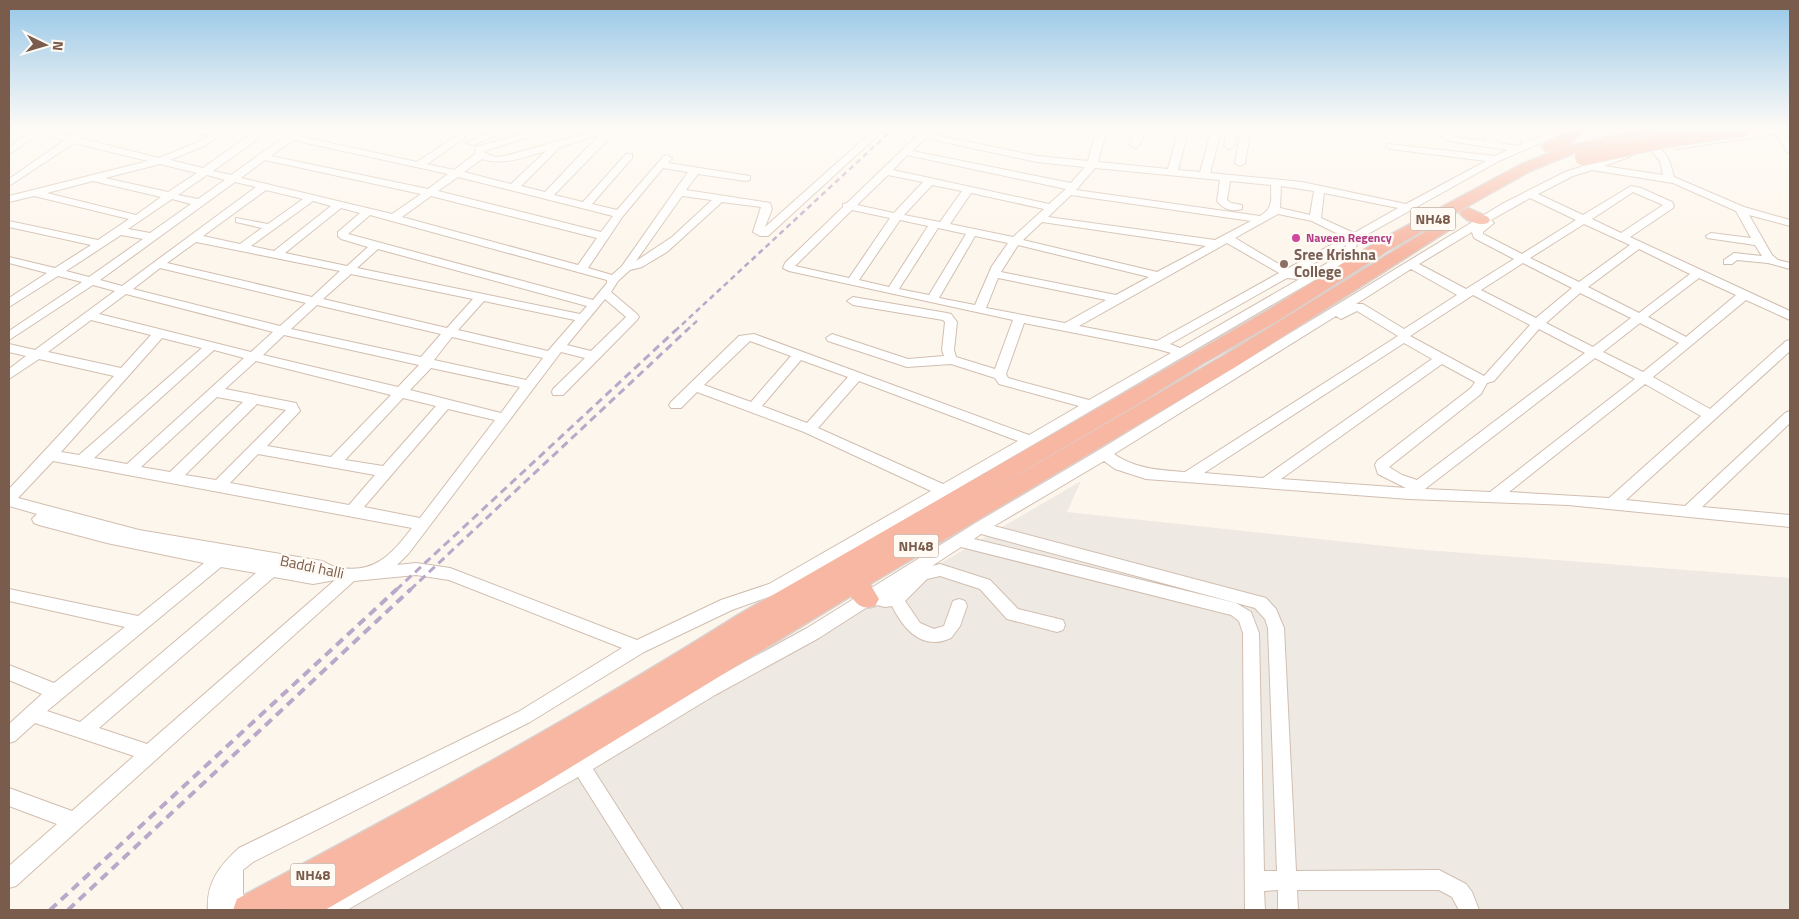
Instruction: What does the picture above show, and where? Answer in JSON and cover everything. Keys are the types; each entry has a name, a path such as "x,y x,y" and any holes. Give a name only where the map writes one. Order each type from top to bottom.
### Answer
{"highway":[{"path":"1382,246 1393,230 1499,171"},
{"name":"NH48","path":"296,910 379,852 747,622 1138,395 1195,359 1272,316 1382,246 1520,171"},
{"name":"NH48","path":"248,910 379,852 530,777 755,640 864,593 1053,463 1213,378 1548,171"}],"street":[{"path":"9,183 27,171"},
{"path":"9,198 120,171"},
{"path":"9,303 100,244 203,171 369,211 581,269 613,280"},
{"path":"9,336 90,282 244,171"},
{"path":"329,171 428,192 603,236"},
{"path":"446,171 619,214"},
{"path":"514,187 530,171"},
{"path":"548,195 571,171"},
{"path":"586,205 615,171"},
{"path":"581,269 619,214 656,171"},
{"path":"377,572 404,549 555,351 605,293 613,280 626,268 693,171"},
{"path":"700,171 746,178"},
{"path":"678,192 766,205 767,209 758,232 761,234 767,233 834,171"},
{"path":"1052,208 885,171 847,206 789,265 789,268 979,310 1159,346 1182,353"},
{"path":"988,171 1072,190 1262,219"},
{"path":"979,310 994,274 1015,241 1072,190 1088,171"},
{"path":"1157,171 1205,174 1319,188 1406,206"},
{"path":"1159,346 1287,273 1352,239 1406,206 1473,171"},
{"path":"1564,171 1533,195 1477,231 1478,236 1687,342"},
{"path":"1635,171 1693,187 1740,209 1790,223"},
{"path":"1667,171 1669,179"},
{"path":"394,218 456,173"},
{"path":"1226,177 1222,201 1228,206 1238,207"},
{"path":"91,178 200,203"},
{"path":"852,282 897,216 930,181"},
{"path":"1276,182 1276,210"},
{"path":"9,375 35,354 160,265 264,186"},
{"path":"1315,220 1319,188"},
{"path":"892,291 939,225 969,189"},
{"path":"1187,477 1631,189 1668,204 1669,206 1622,237"},
{"path":"33,192 137,218"},
{"path":"328,910 581,766 709,690 813,633 864,593 958,541 1104,454 1213,378 1410,264 1475,216 1533,195 1790,316"},
{"path":"242,248 312,197"},
{"path":"626,268 639,266 653,258 720,198"},
{"path":"276,255 340,204"},
{"path":"847,206 1015,241 1159,276"},
{"path":"1740,209 1771,260"},
{"path":"1067,327 1276,210 1315,220 1352,239"},
{"path":"369,211 342,234 345,237 595,304"},
{"path":"1040,219 1222,241 1302,282"},
{"path":"240,220 269,227"},
{"path":"9,224 100,244"},
{"path":"119,231 152,237"},
{"path":"932,300 973,232"},
{"path":"1711,236 1759,242"},
{"path":"195,238 583,318"},
{"path":"218,910 216,895 223,878 246,855 524,717 638,647 728,605 774,588 1348,256 1351,251 1352,239"},
{"path":"128,471 376,245"},
{"path":"1414,490 1383,470 1382,465 1476,391 1483,380 1490,378 1538,323 1580,287 1638,245"},
{"path":"1728,262 1734,256 1771,260 1790,266"},
{"path":"12,264 57,273 283,331 529,385"},
{"path":"1410,264 1538,323 1710,415"},
{"path":"160,265 452,331 555,351 593,356"},
{"path":"1414,490 1698,273"},
{"path":"994,274 1117,299"},
{"path":"558,392 633,317 605,293"},
{"path":"1492,498 1644,378 1744,294"},
{"path":"333,464 400,394 481,297"},
{"path":"853,301 947,317 951,322 948,350 951,360"},
{"path":"1122,449 1352,308 1359,308 1441,359 1483,380"},
{"path":"90,316 400,394 504,418"},
{"path":"999,375 1020,318"},
{"path":"9,499 160,333"},
{"path":"676,405 746,337 858,374 1029,440"},
{"path":"832,338 907,363 951,360 999,375 1004,381 1090,405"},
{"path":"1612,504 1640,481 1710,415 1790,344"},
{"path":"82,461 211,346"},
{"path":"9,348 122,373"},
{"path":"754,407 799,354"},
{"path":"1264,484 1441,359"},
{"path":"809,429 858,374"},
{"path":"696,386 809,429 944,491"},
{"path":"215,392 290,406 293,411 218,487"},
{"path":"172,479 254,399"},
{"path":"353,510 445,404"},
{"path":"1690,510 1755,446 1787,423"},
{"path":"256,449 386,472"},
{"path":"1104,454 1120,465 1146,474 1264,484 1414,490 1492,498 1612,504 1790,521"},
{"path":"50,455 128,471 423,524"},
{"name":"Baddi halli","path":"9,499 139,536 312,565 322,567 331,573 350,575 411,570 450,574 638,647"},
{"path":"9,509 120,542 313,578 331,573"},
{"path":"979,528 1260,603 1267,608 1273,617 1276,628 1288,910"},
{"path":"958,541 1236,610 1245,617 1251,633 1255,910"},
{"path":"404,549 411,570"},
{"path":"9,735 56,692 143,624 219,560"},
{"path":"84,730 271,570"},
{"path":"864,593 884,601 896,599 922,574 940,570 985,584 1013,614 1057,625"},
{"path":"9,879 350,575"},
{"path":"9,595 143,624"},
{"path":"896,599 909,622 918,632 936,636 947,633 952,627 959,606"},
{"path":"9,672 56,692"},
{"path":"32,714 84,730 150,754"},
{"path":"581,766 673,910"},
{"path":"9,797 74,821"},
{"path":"234,868 233,893 236,910"},
{"path":"1254,881 1439,880 1452,884 1462,893 1469,910"}],"shaded area":[{"path":"1081,481 1067,512 1413,549 1790,578 1790,910 348,910"}],"railway":[{"path":"675,331 848,171"},
{"path":"686,331 699,319"},
{"path":"396,590 676,330"},
{"path":"410,590 687,330"},
{"path":"50,910 397,589"},
{"path":"68,910 411,589"}],"place":[{"name":"Naveen Regency","path":"1296,238"},
{"name":"Sree Krishna College","path":"1284,264"}]}
